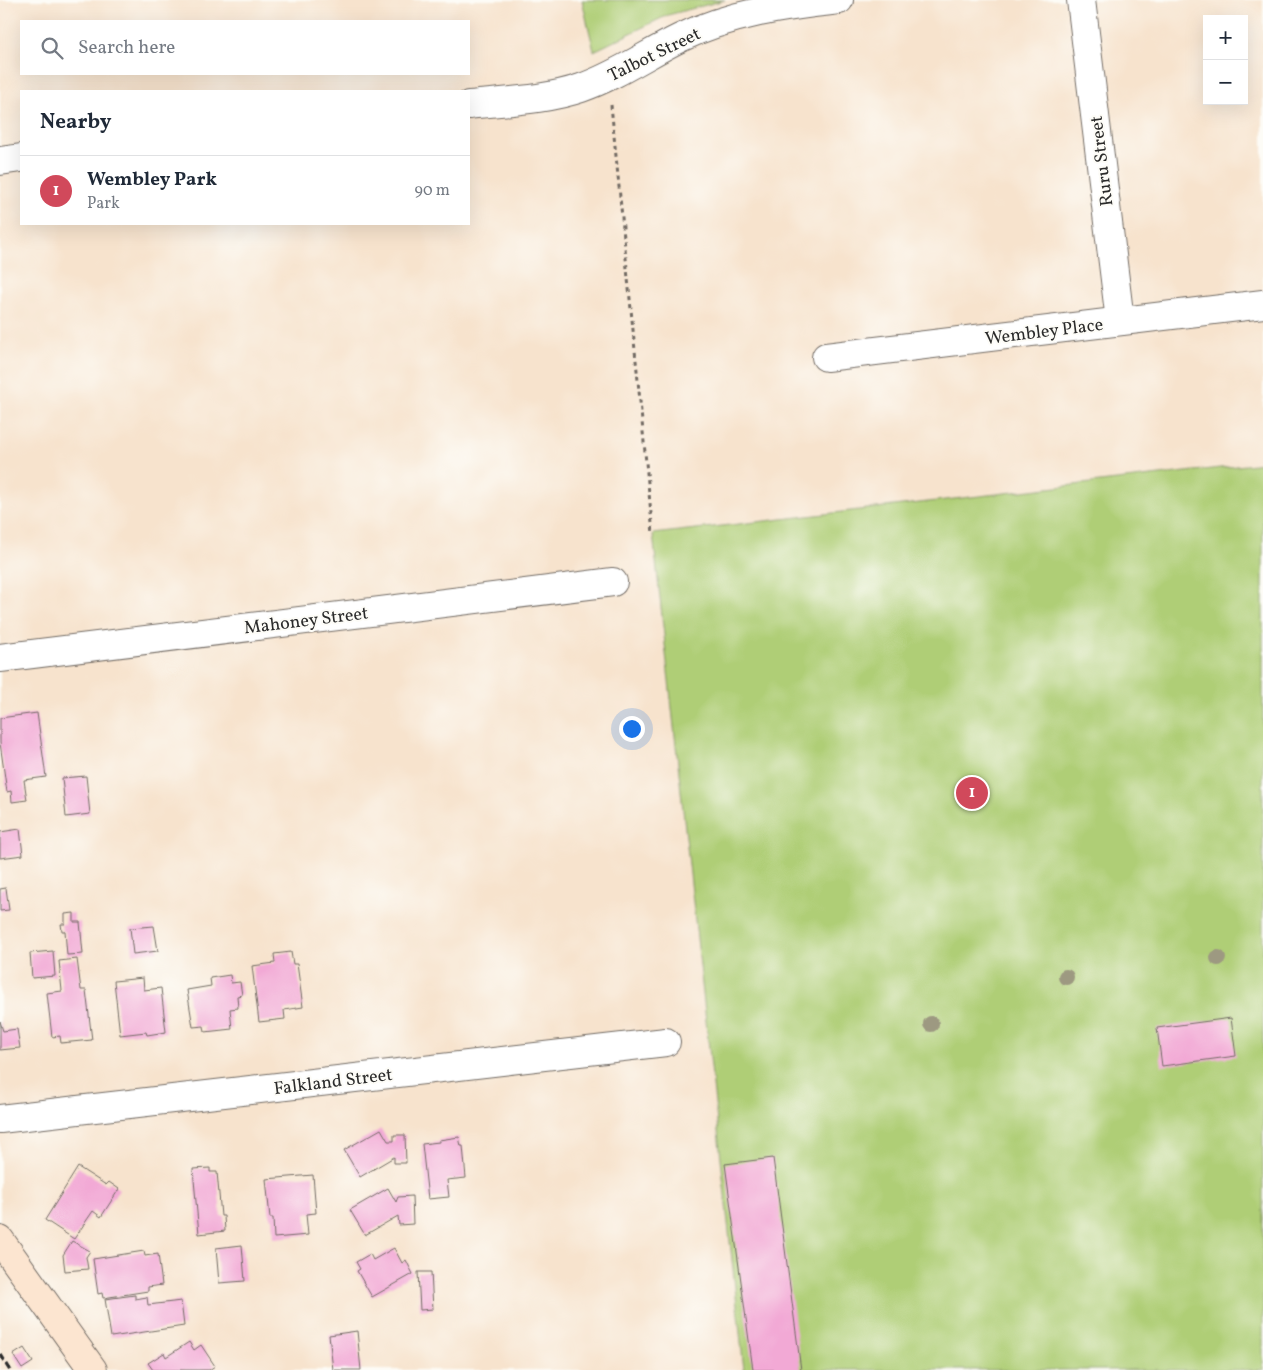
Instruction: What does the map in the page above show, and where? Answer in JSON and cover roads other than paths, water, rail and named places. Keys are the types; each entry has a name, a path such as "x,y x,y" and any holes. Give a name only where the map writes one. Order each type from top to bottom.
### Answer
{"street":[{"name":"Talbot Street","path":"470,105 547,96 580,88 608,77 682,37 716,24 788,6 839,0"},
{"name":"Ruru Street","path":"1082,0 1120,322"},
{"path":"0,161 20,158"},
{"name":"Wembley Place","path":"826,357 1263,304"},
{"name":"Mahoney Street","path":"0,658 613,582"},
{"name":"Falkland Street","path":"0,1119 666,1042"},
{"path":"0,1240 94,1370"}],"railway":[{"path":"0,1354 10,1370"}],"place":[{"name":"Wembley Park","path":"972,793"}]}
